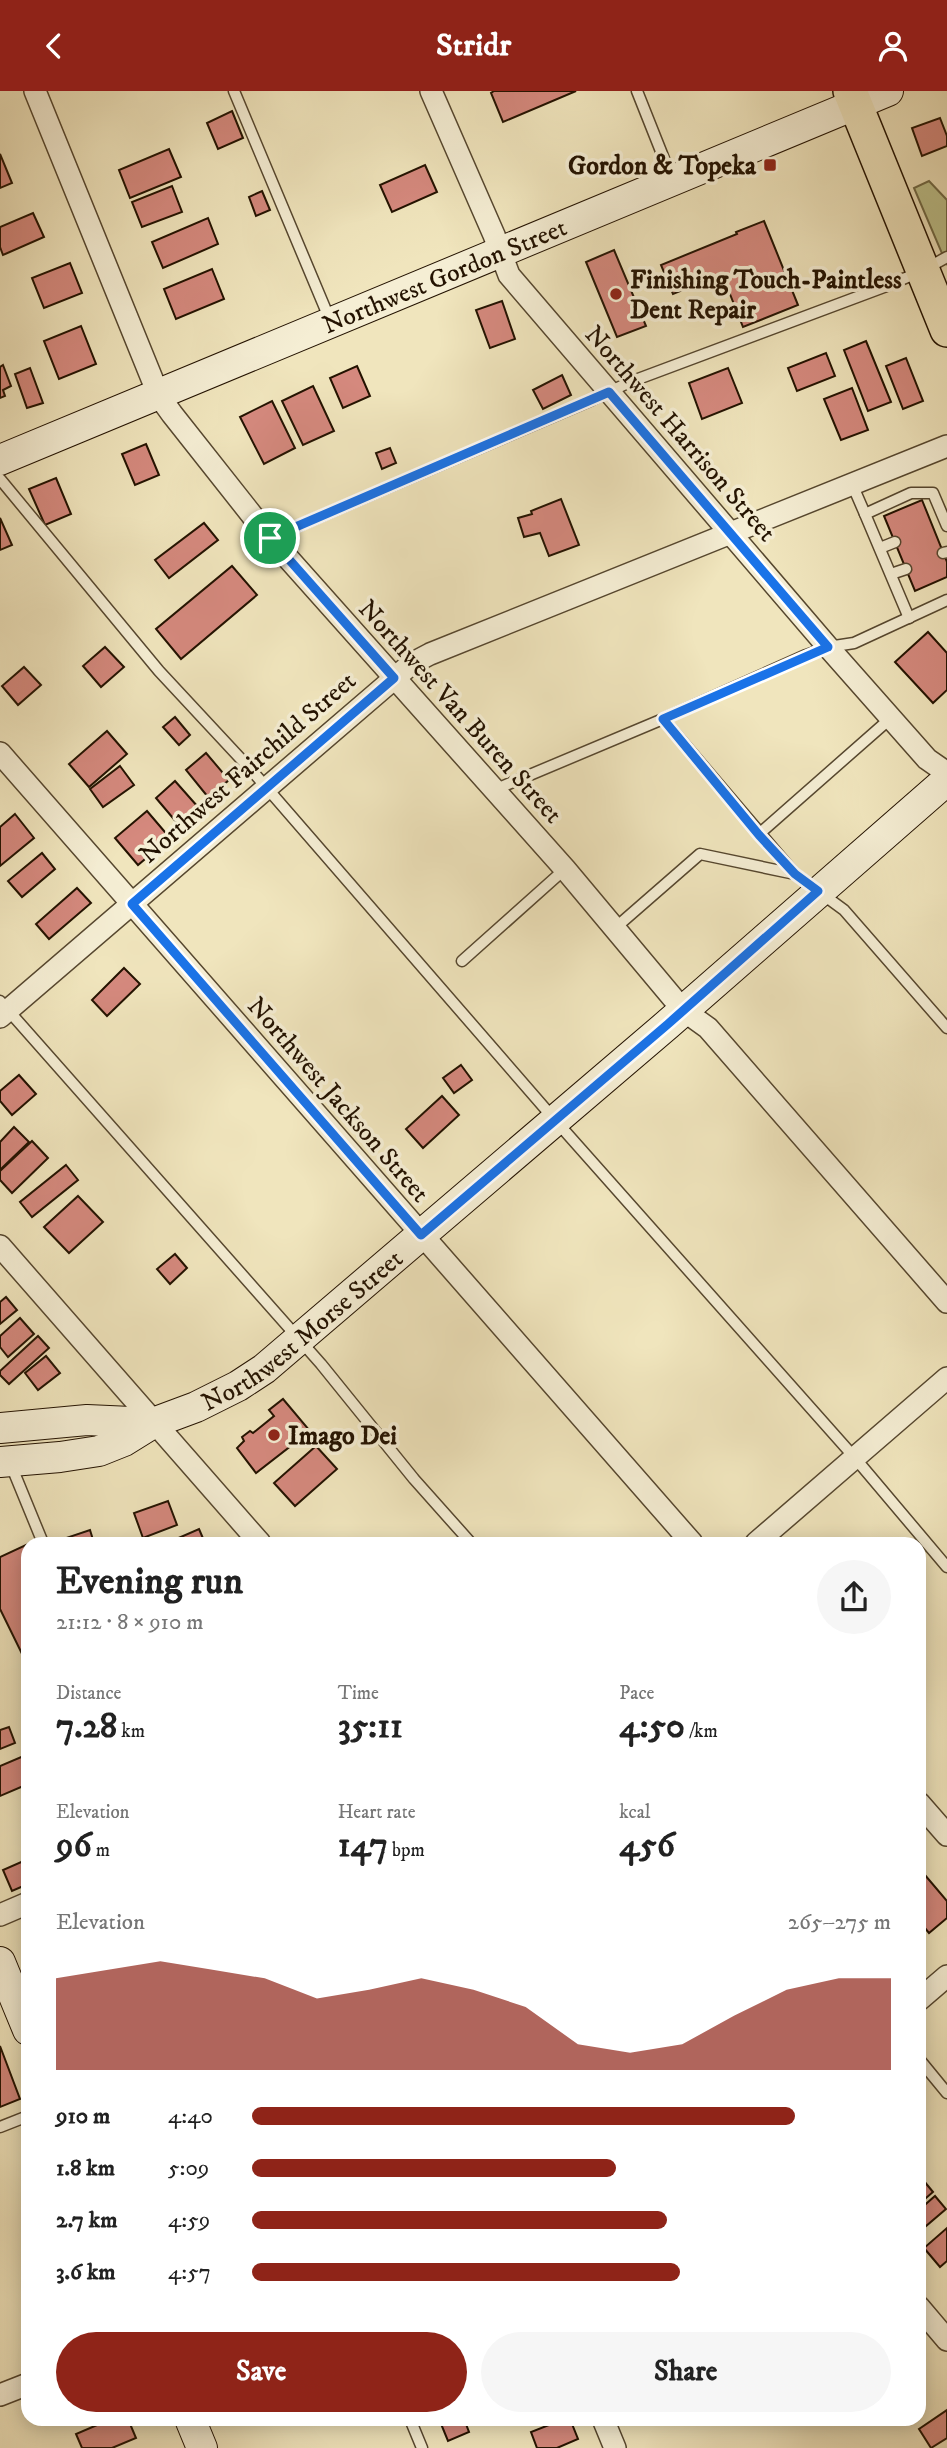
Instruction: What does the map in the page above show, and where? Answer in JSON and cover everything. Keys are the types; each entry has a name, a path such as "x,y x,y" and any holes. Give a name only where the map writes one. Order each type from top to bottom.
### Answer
{"main road":[{"name":"Northwest Gordon Street","path":"0,460 673,182 852,98 888,91"},
{"path":"852,98 934,264 947,330"},
{"name":"Northwest Morse Street","path":"5,1462 99,1451 124,1441 153,1423 196,1407 238,1386 264,1369 683,1010 806,883 947,780"},
{"name":"Northwest Morse Street","path":"0,1428 87,1420 153,1423"},
{"path":"0,1962 21,2013"},
{"path":"193,2426 202,2448"}],"street":[{"name":"Northwest Van Buren Street","path":"36,91 159,396 270,538 565,869 683,1010 708,1028 947,1302"},
{"name":"Northwest Harrison Street","path":"430,91 509,275 828,647 927,759 947,773"},
{"name":"Northwest Fairchild Street","path":"3,1009 132,904 411,664 430,654 947,446"},
{"name":"Northwest Jackson Street","path":"0,753 687,1537"},
{"path":"4,1257 255,1537"},
{"path":"763,1537 947,1378"},
{"path":"241,1521 247,1537"},
{"path":"926,1811 947,1835"},
{"path":"0,1915 21,1906"},
{"path":"926,1994 947,1976"},
{"path":"926,2315 947,2340"},
{"path":"0,2395 21,2387"},
{"path":"606,2426 615,2448"}],"lane":[{"path":"234,91 331,323"},
{"path":"637,91 673,182"},
{"path":"270,538 609,392 934,264"},
{"path":"0,479 159,671 267,788 922,1537"},
{"path":"852,484 909,618"},
{"path":"866,514 911,493 933,492 946,524 932,526"},
{"path":"880,548 895,542"},
{"path":"891,575 906,569"},
{"path":"493,790 828,647 853,643 947,600"},
{"path":"759,835 892,717"},
{"path":"663,719 759,835 806,883 844,910 947,1028"},
{"path":"614,929 700,854 806,883"},
{"path":"462,961 565,869"},
{"path":"3,1009 320,1364 414,1479 466,1537"},
{"path":"5,1462 40,1537"},
{"path":"926,1542 947,1567"},
{"path":"926,2068 947,2093"},
{"path":"0,2127 21,2119"},
{"path":"413,2426 422,2448"}],"green space":[{"path":"929,181 947,200 947,265 914,188"}],"building":[{"path":"494,91 576,91 503,122 491,93"},
{"path":"232,111 243,138 218,149 207,123"},
{"path":"940,118 947,136 947,146 922,156 912,128"},
{"path":"169,149 181,177 130,198 119,170"},
{"path":"0,154 12,183 0,188"},
{"path":"425,165 437,192 392,212 380,185"},
{"path":"172,186 182,212 142,227 132,202"},
{"path":"262,191 270,210 256,216 249,197"},
{"path":"33,213 44,237 3,255 0,247 0,227"},
{"path":"208,218 218,244 163,268 152,242"},
{"path":"764,221 798,305 743,327 722,274 673,294 661,265"},
{"name":"Finishing Touch-Paintless Dent Repair","path":"614,250 646,326 617,337 586,262"},
{"path":"70,263 82,293 44,308 32,278"},
{"path":"212,269 224,299 176,319 164,289"},
{"path":"502,301 515,339 490,348 476,310"},
{"path":"81,326 96,364 59,379 44,341"},
{"path":"866,341 891,402 868,411 844,350"},
{"path":"826,353 835,376 797,391 788,368"},
{"path":"906,358 923,401 903,409 886,366"},
{"path":"3,365 11,386 3,390 5,396 0,398 0,367"},
{"path":"357,366 370,396 343,408 330,378"},
{"path":"30,368 43,403 27,408 15,374"},
{"path":"728,368 742,403 702,419 689,383"},
{"path":"562,375 571,395 543,409 533,390"},
{"path":"313,386 334,431 303,445 282,401"},
{"path":"852,388 868,430 841,440 824,399"},
{"path":"272,401 295,448 264,464 240,417"},
{"path":"146,444 159,475 135,485 122,454"},
{"path":"390,448 396,463 382,469 376,453"},
{"path":"56,478 71,514 45,525 29,489"},
{"path":"561,499 579,545 549,556 540,533 524,537 518,518"},
{"path":"922,500 947,562 947,577 915,591 884,516"},
{"path":"0,518 12,545 0,550"},
{"path":"204,523 218,540 169,578 155,560"},
{"path":"232,566 257,595 181,659 156,629"},
{"path":"928,632 947,653 947,690 933,703 895,662"},
{"path":"105,647 124,667 101,687 83,666"},
{"path":"24,667 41,685 18,705 2,686"},
{"path":"175,717 190,735 179,745 163,727"},
{"path":"107,731 127,754 89,787 69,764"},
{"path":"206,753 229,780 208,797 186,770"},
{"path":"120,766 134,785 103,807 90,789"},
{"path":"175,781 198,807 178,824 156,798"},
{"path":"147,811 170,838 138,865 115,838"},
{"path":"15,814 34,838 0,866 0,827"},
{"path":"42,853 55,869 22,897 8,881"},
{"path":"77,888 91,903 49,939 36,924"},
{"path":"124,968 140,984 107,1016 92,1000"},
{"path":"461,1065 472,1080 454,1093 443,1078"},
{"path":"19,1075 36,1094 12,1115 0,1101 0,1091"},
{"path":"442,1096 459,1115 423,1148 406,1129"},
{"path":"14,1127 29,1142 0,1170 0,1142"},
{"path":"32,1141 48,1158 12,1193 0,1180 0,1171"},
{"path":"66,1165 78,1180 32,1217 20,1202"},
{"path":"78,1196 103,1222 69,1253 44,1227"},
{"path":"175,1254 187,1268 170,1284 157,1269"},
{"path":"6,1297 17,1310 0,1324 0,1302"},
{"path":"20,1318 34,1334 8,1357 0,1347 0,1336"},
{"path":"38,1336 49,1348 9,1384 0,1375 0,1371"},
{"path":"46,1356 60,1373 38,1390 25,1373"},
{"name":"Imago Dei","path":"283,1399 310,1431 256,1473 237,1448 244,1441 242,1437 250,1431 253,1433 274,1416 269,1410"},
{"name":"Imago Dei","path":"316,1446 337,1469 295,1506 274,1483"},
{"path":"168,1501 177,1525 143,1537 134,1513"},
{"path":"199,1529 202,1537 181,1537"},
{"path":"90,1530 92,1537 69,1537"},
{"path":"21,1547 21,1652 0,1609 0,1557"},
{"path":"9,1727 15,1743 0,1749 0,1730"},
{"path":"21,1757 21,1787 0,1796 0,1766"},
{"path":"21,1862 21,1887 12,1891 3,1870"},
{"path":"926,1876 947,1901 947,1918 929,1933 926,1929"},
{"path":"0,2046 20,2099 0,2107"},
{"path":"926,2184 933,2192 926,2198"},
{"path":"935,2196 946,2209 926,2226 926,2204"},
{"path":"947,2228 947,2261 940,2267 926,2250 926,2246"},
{"path":"947,2410 947,2438 931,2448 919,2429"},
{"path":"95,2426 131,2426 136,2438 112,2448 82,2448 76,2434"},
{"path":"442,2426 467,2426 469,2432 448,2441"},
{"path":"546,2426 573,2426 578,2439 557,2448 537,2448 531,2432"}],"place":[{"name":"Gordon & Topeka","path":"770,165"},
{"name":"Finishing Touch-Paintless Dent Repair","path":"616,294"},
{"name":"Imago Dei","path":"274,1435"}],"route":[{"path":"609,392 828,647 663,719 759,835 795,874 818,891 668,1024 421,1235 132,904 394,678 270,538 609,392"}]}
